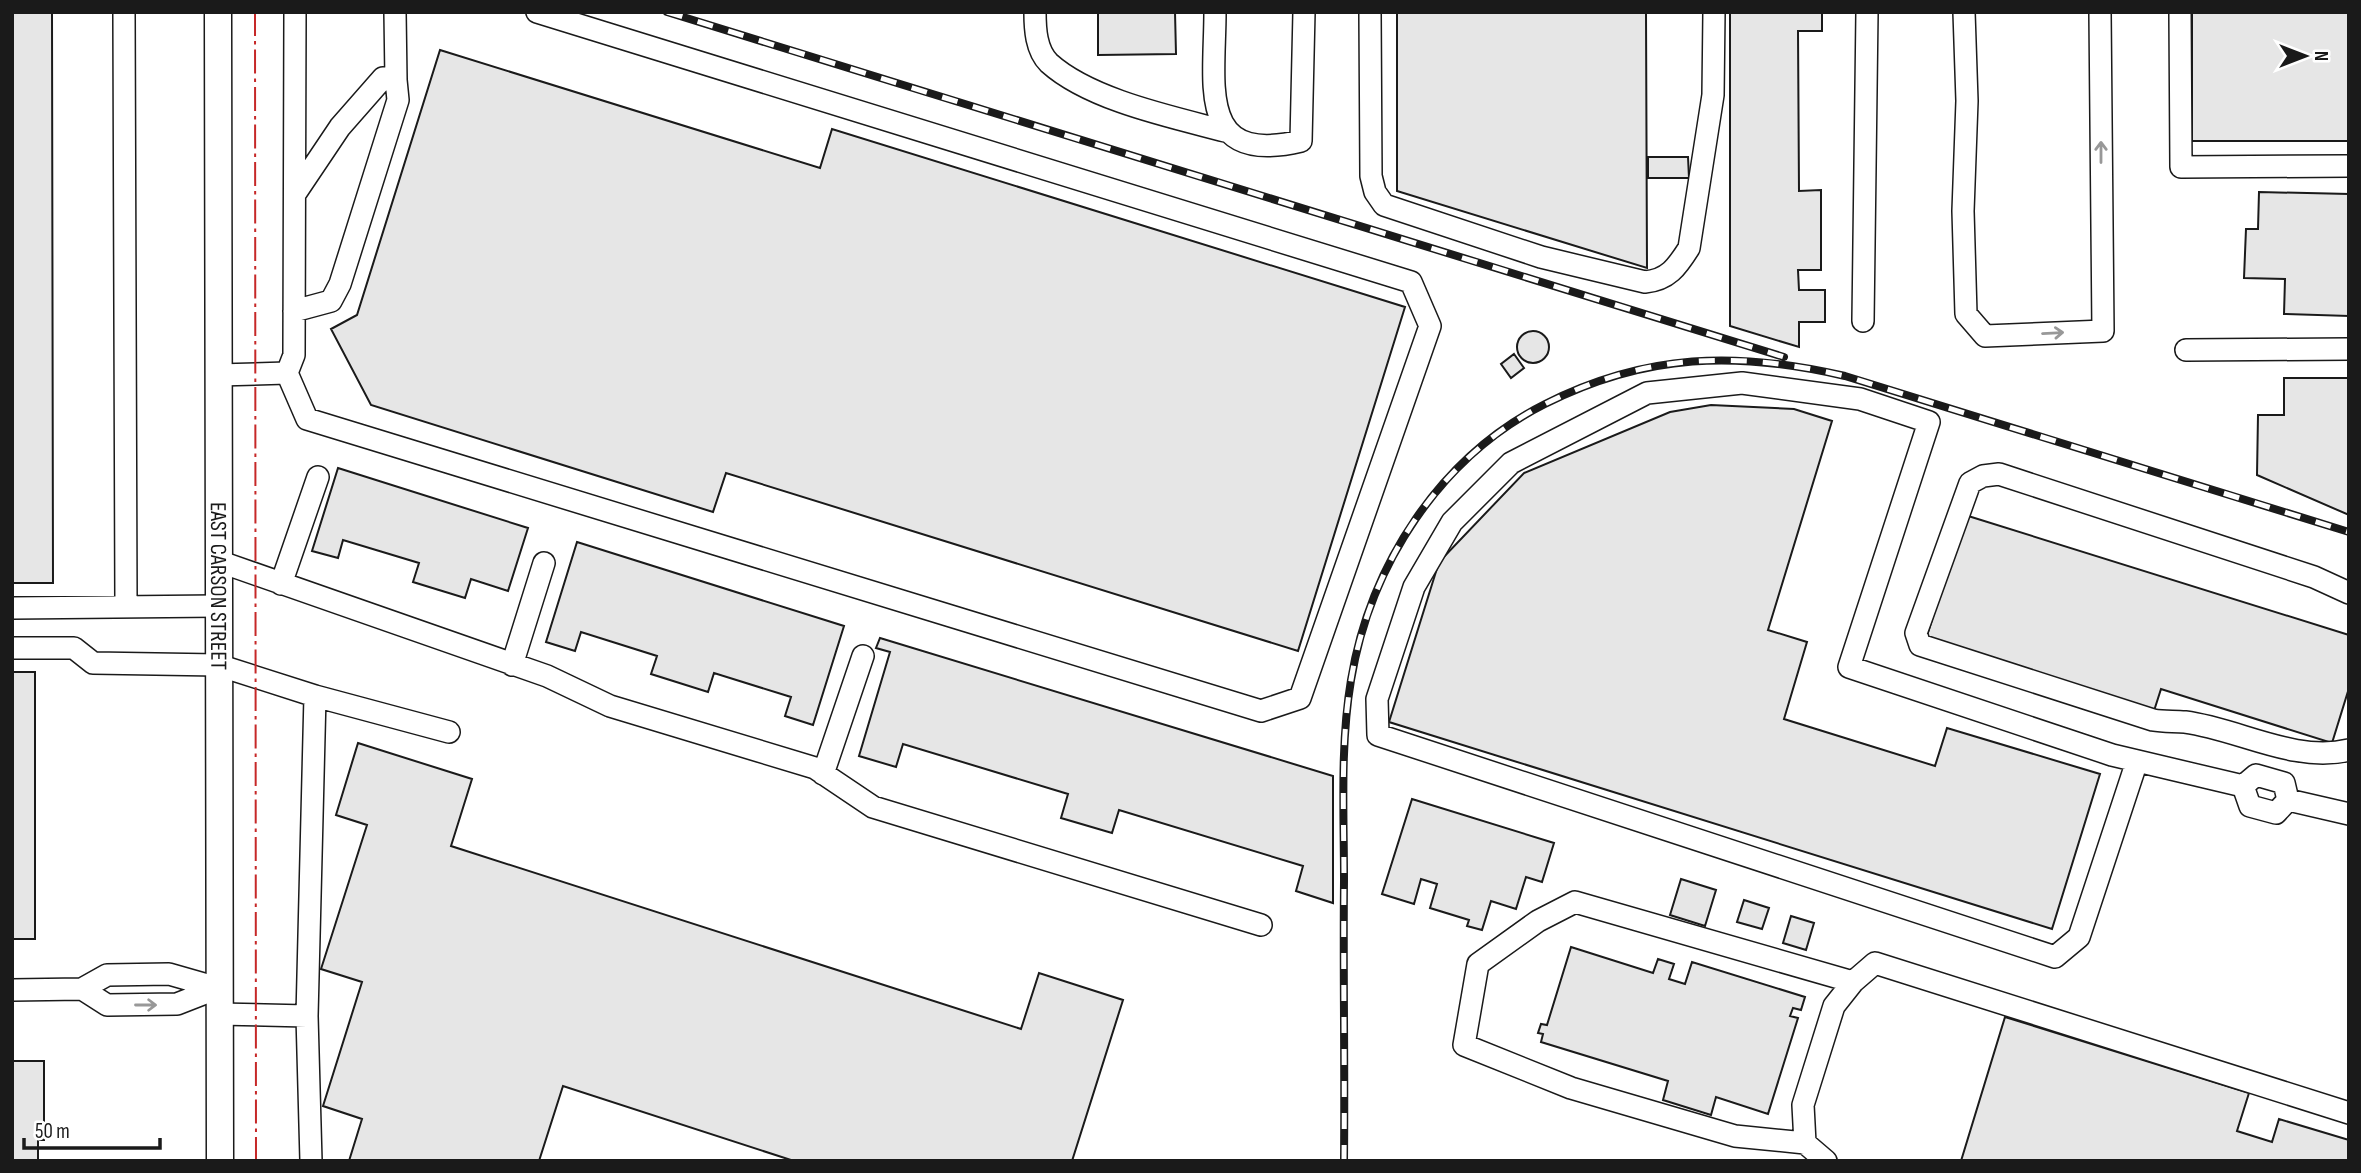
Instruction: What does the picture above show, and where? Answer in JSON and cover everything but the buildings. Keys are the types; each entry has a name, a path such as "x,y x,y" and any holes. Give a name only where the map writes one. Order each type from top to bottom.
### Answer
{"main road":[{"name":"EAST CARSON STREET","path":"218,12 220,1161"}],"street":[{"path":"124,12 126,606"},
{"path":"295,12 294,355 287,373 307,419 1261,711 1300,698 1430,327 1411,282 537,12"},
{"path":"294,311 331,301 340,284 398,100 395,12"},
{"path":"1035,12 1035,36 1048,62 1092,89 1225,131 1243,144 1283,145 1301,141 1304,12"},
{"path":"1215,12 1216,107 1225,131"},
{"path":"1370,12 1371,176 1375,192 1384,205 1541,257 1645,282 1660,281 1676,269 1689,248 1713,95 1714,12"},
{"path":"1863,321 1867,12"},
{"path":"1964,12 1967,101 1963,211 1966,314 1985,336 2103,331 2100,12"},
{"path":"2180,12 2181,167 2349,166"},
{"path":"295,194 340,127 357,107 383,78 396,80"},
{"path":"2186,350 2349,349"},
{"path":"218,375 287,373"},
{"path":"2137,761 2079,937 2054,957 1378,735 1377,699 1414,587 1452,522 1511,463 1647,393 1742,383 1860,399 1929,422 1849,667 2137,761 2243,786 2250,806 2276,813 2288,800 2349,814"},
{"path":"2349,593 2314,577 1999,474 1983,476 1970,484 1916,633 1920,645 2153,720 2184,722 2307,752 2333,754 2349,750"},
{"path":"281,584 318,477"},
{"path":"218,561 547,677 610,706 815,768 873,807 1261,925"},
{"path":"512,665 544,564"},
{"path":"12,608 218,606"},
{"path":"12,648 74,648 93,663 218,665 315,696 449,732"},
{"path":"823,774 863,656"},
{"path":"311,1161 307,1016 315,696"},
{"path":"1826,1161 1805,1143 1735,1136 1571,1088 1464,1045 1478,964 1538,922 1575,902 1853,982"},
{"path":"1805,1143 1803,1105 1834,1006 1853,982 1875,963 2349,1112"},
{"path":"12,990 82,989 107,975 169,974 218,1001"},
{"path":"82,989 107,1005 218,1001 307,1016"}],"railway":[{"path":"667,12 1784,357"},
{"path":"1344,1161 1344,755 1351,680 1360,637 1393,556 1416,519 1442,484 1473,453 1507,426 1582,387 1656,366 1729,360 1767,363 1845,376 2349,532"}],"power":[{"path":"255,12 256,1161"}]}
